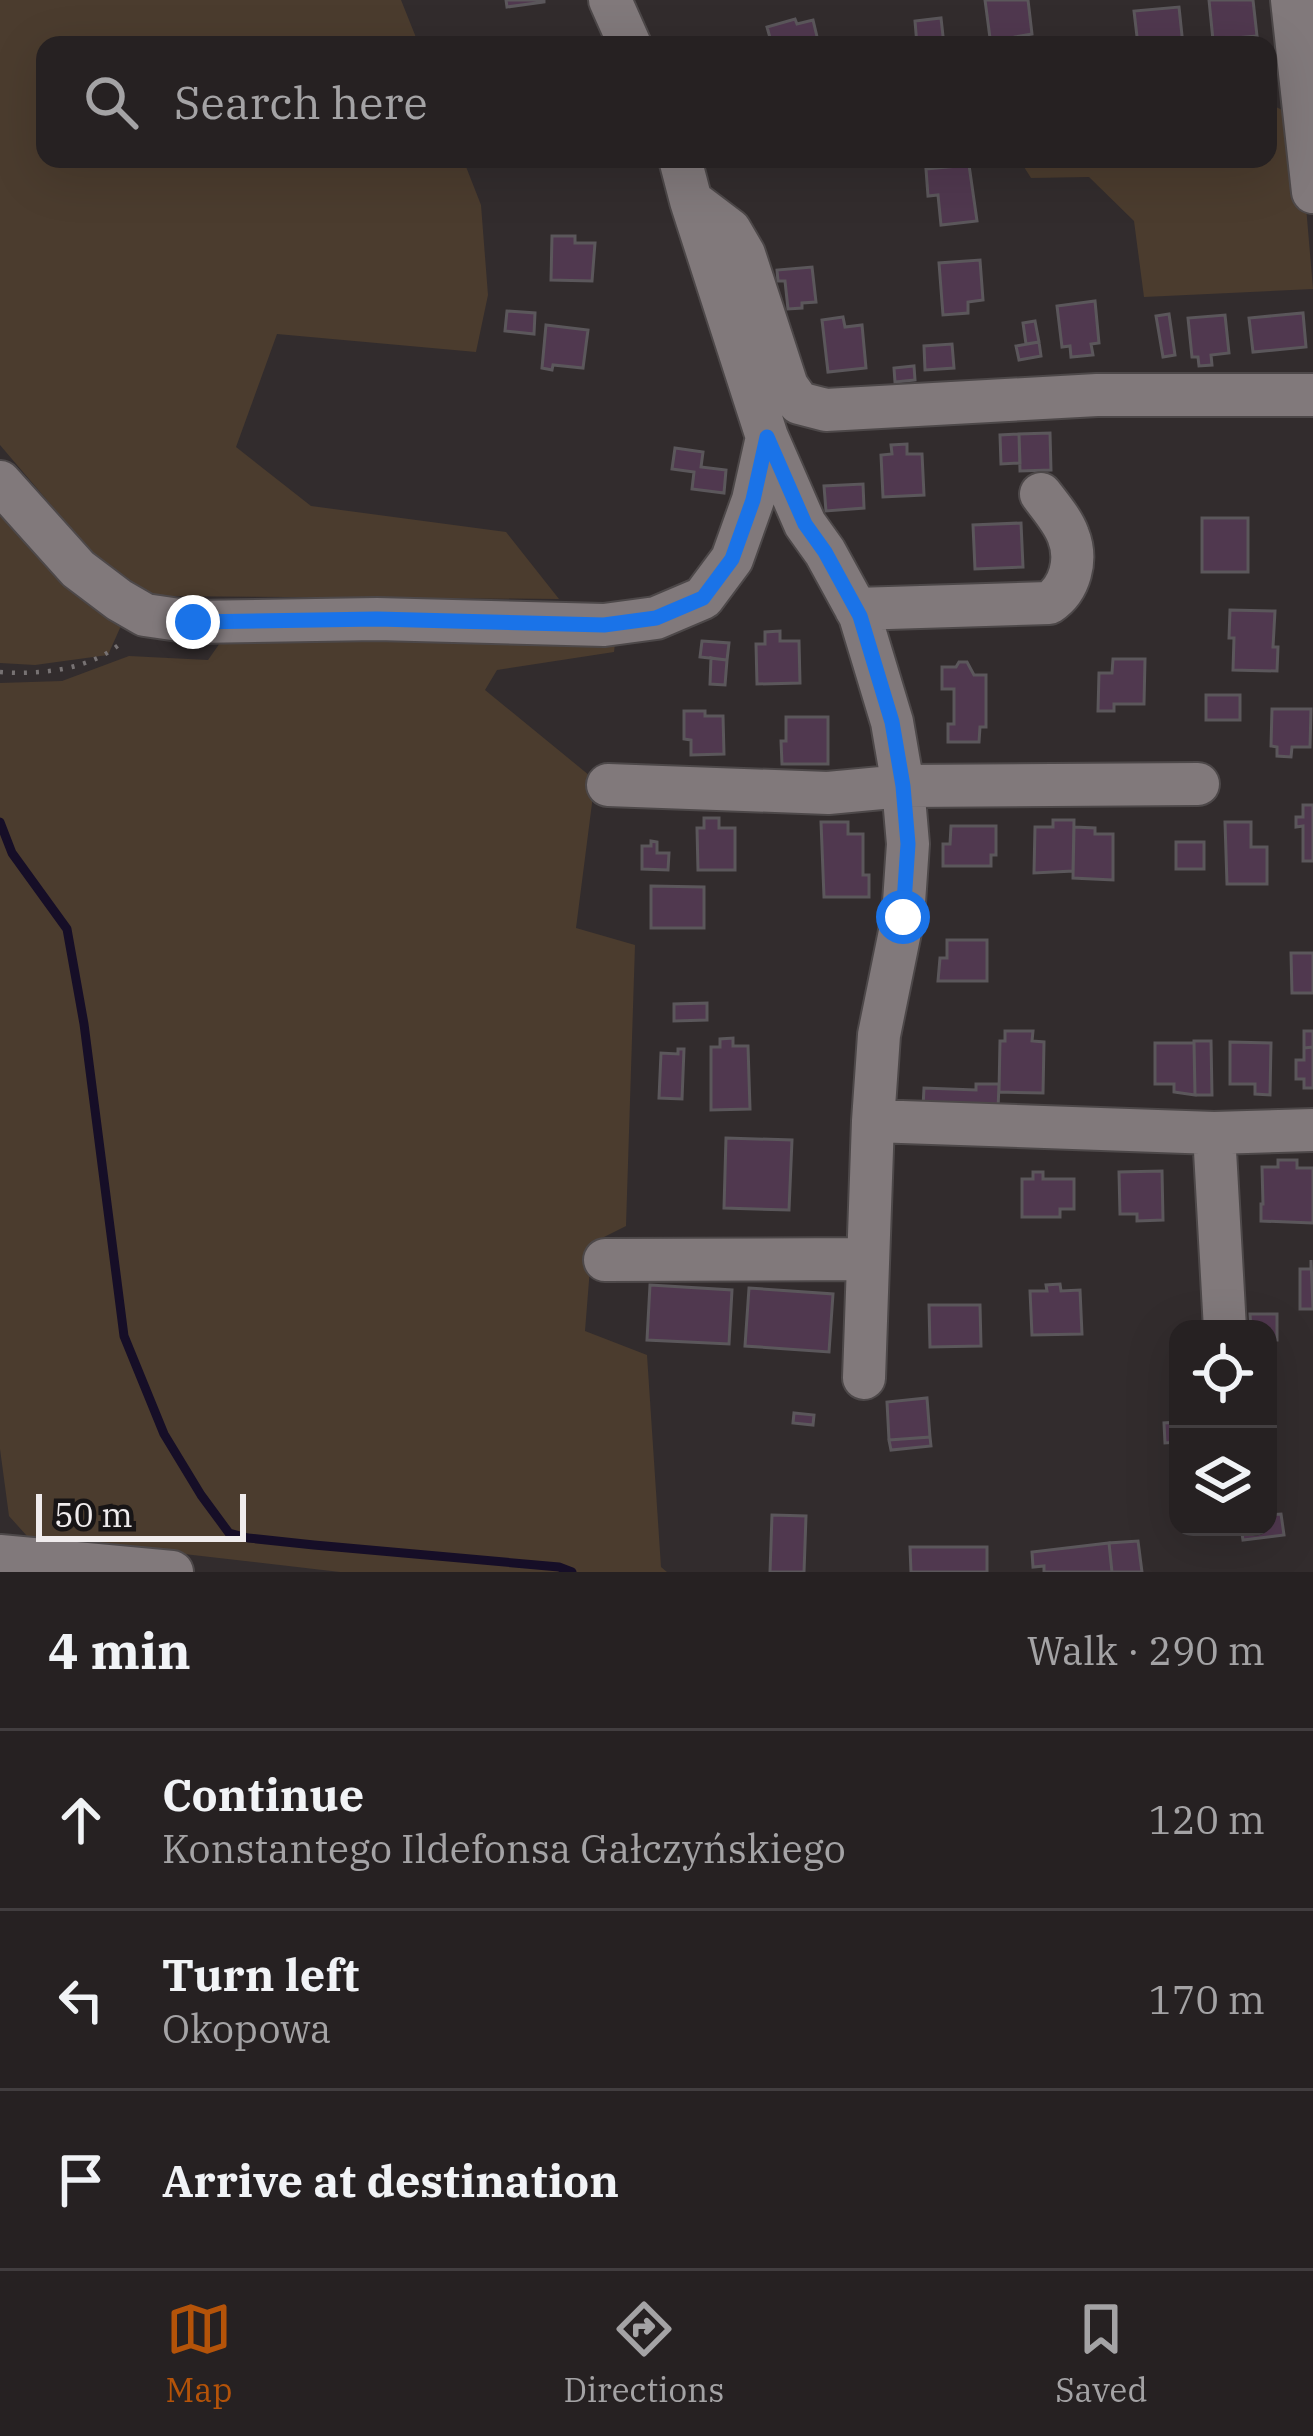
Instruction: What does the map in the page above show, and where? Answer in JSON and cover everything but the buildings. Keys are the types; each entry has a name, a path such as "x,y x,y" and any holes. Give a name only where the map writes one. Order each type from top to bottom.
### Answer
{"street":[{"path":"610,0 626,36"},
{"path":"1292,0 1294,82 1313,192"},
{"path":"682,168 767,437 805,524 856,609 892,722 903,786 908,844 903,917 879,1035 864,1378"},
{"path":"691,201 730,230 745,254 787,386 799,403 826,410 1097,395 1313,395"},
{"path":"0,482 78,569 145,615 193,622 377,619 604,625 656,618 703,598 732,559 753,500 767,437"},
{"path":"856,609 1048,603 1061,595 1069,582 1069,535 1041,494"},
{"path":"608,785 828,794 903,786 1198,784"},
{"path":"873,1120 1214,1133 1313,1130"},
{"path":"1214,1133 1224,1320"},
{"path":"605,1260 868,1259"},
{"path":"0,1552 172,1572"}],"path":[{"path":"0,673 34,675 108,655 145,615"}],"shaded area":[{"path":"0,0 401,0 415,36 36,36 36,168 467,168 481,205 488,295 476,352 277,334 236,447 311,506 506,532 559,599 156,596 103,566 0,445"},
{"path":"1277,107 1295,116 1313,289 1144,297 1134,221 1089,177 1031,178 1025,168 1277,168"},
{"path":"0,515 65,576 124,619 108,655 35,665 0,663"},
{"path":"227,633 616,635 614,652 497,670 485,690 595,780 576,928 635,945 626,1226 592,1243 585,1331 647,1355 661,1567 667,1572 340,1572 27,1536 9,1516 0,1449 0,683 62,681 129,656 208,660"}],"waterway":[{"path":"0,822 12,853 67,929 84,1024 124,1336 164,1434 229,1533 572,1572"}],"route":[{"path":"193,622 377,619 604,625 656,618 703,598 732,559 753,500 767,437 805,524 860,616 892,722 908,844 903,917"}]}
